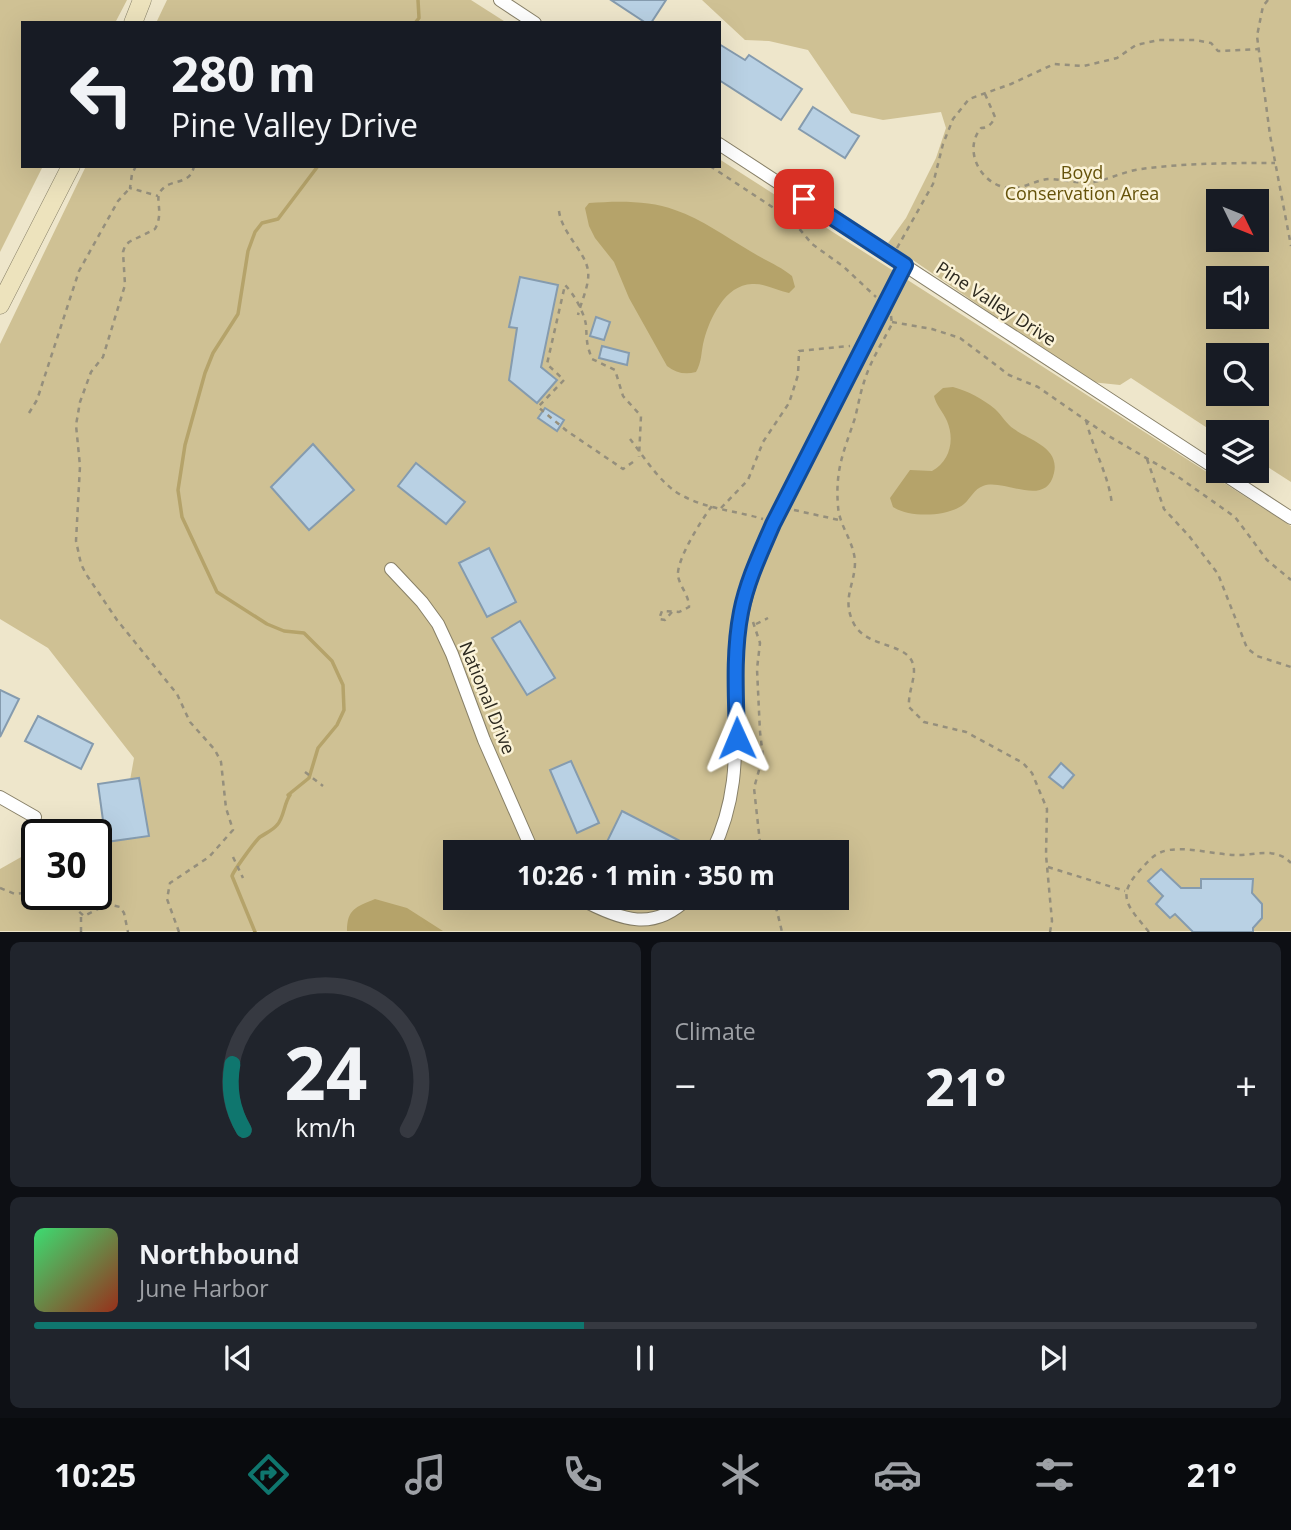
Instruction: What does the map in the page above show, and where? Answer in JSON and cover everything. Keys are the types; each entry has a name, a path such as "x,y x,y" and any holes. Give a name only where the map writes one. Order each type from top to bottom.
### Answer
{"main road":[{"path":"135,21 142,0"},
{"path":"0,305 70,168"}],"street":[{"path":"500,0 532,21"},
{"name":"Pine Valley Drive","path":"721,145 1206,463"},
{"path":"717,840 731,804 737,738 737,650 741,611 755,566 773,524 905,265"},
{"name":"Pine Valley Drive","path":"1237,483 1291,518"},
{"name":"National Drive","path":"391,569 422,602 438,624 528,840"},
{"path":"0,797 35,817"},
{"path":"602,910 635,927 648,930 663,925 680,910"}],"path":[{"path":"1265,1 1257,36 1291,246"},
{"path":"892,257 933,184 943,144 953,119 969,99 1054,64 1084,66 1117,58 1136,45 1159,40 1195,40 1211,43 1218,51 1259,49"},
{"path":"985,94 995,117 992,123 981,128 976,134 973,148 979,168 995,184 1014,188 1050,179 1094,181 1139,169 1196,163 1276,163"},
{"path":"29,413 37,400 79,271 118,201 130,188 135,168"},
{"path":"158,196 168,184 186,179 193,168"},
{"path":"713,168 792,220 812,244 865,285 891,315 892,322 864,381 840,459 837,492 840,520 854,555 855,565 848,608 856,627 868,639 896,648 908,657 914,669 909,707 918,718 933,725 966,732 1029,769 1040,787 1047,809 1052,921 1050,932"},
{"path":"130,188 158,196"},
{"path":"158,196 161,211 155,229 129,242 122,253 126,276 124,285 103,357 91,372 80,402 76,425 80,466 75,532 81,564 86,575 125,630 162,671 181,700 190,722 210,742 221,762 226,808 233,830 209,857 170,883 167,899 179,932"},
{"path":"559,211 564,227 589,274 578,315"},
{"path":"633,462 623,469 567,431 538,407 564,380 547,364 565,285 572,292 586,323 586,343 592,359 615,370 623,396 641,416 639,457"},
{"path":"892,322 932,329 960,338 1009,375 1038,387 1086,421 1223,506 1244,526 1267,560 1291,580"},
{"path":"721,508 748,480 763,442 789,403 798,375 799,351 851,346"},
{"path":"1086,421 1096,454 1107,477 1112,505"},
{"path":"630,439 668,486 687,499 766,520"},
{"path":"1147,459 1164,509 1218,574 1247,648 1257,656 1291,667"},
{"path":"672,612 689,607 678,566 712,506"},
{"path":"787,509 840,520"},
{"path":"751,618 760,637 757,669 764,756 756,777 754,793 760,840"},
{"path":"755,624 768,618"},
{"path":"305,772 323,786"},
{"path":"1149,932 1126,899 1125,891 1151,858 1166,850 1238,855 1273,853 1291,863"},
{"path":"233,857 243,878"},
{"path":"1048,867 1125,891"},
{"path":"0,888 15,894 21,893"},
{"path":"81,915 88,915 108,904 115,905 124,913 128,932"},
{"path":"78,910 81,915 81,932"},
{"path":"777,910 782,932"}],"green space":[{"path":"0,0 127,0 116,21 21,21 21,168 42,168 0,252"},
{"path":"167,0 471,0 504,21 157,21"},
{"name":"Boyd Conservation Area","path":"702,0 1291,0 1291,482 1269,468 1269,420 1206,420 1206,427 1131,378 1120,385 1091,382 888,243 906,218 936,158 946,128 941,112 883,120 851,113 808,50 769,41 745,40"},
{"path":"721,160 1206,471 1206,483 1224,483 1291,526 1291,931 0,931 0,869 21,857 21,910 112,910 112,833 122,825 134,758 48,648 0,619 0,344 85,168 721,168"}],"shaded area":[{"path":"589,203 643,203 685,214 782,269 792,276 795,287 789,293 757,284 734,290 720,304 710,322 696,372 677,372 667,366 629,298 614,262 595,238 585,208"},
{"path":"953,387 985,402 1011,427 1048,451 1055,464 1050,484 1034,491 983,486 964,504 939,514 909,513 893,507 890,498 910,470 932,471 947,456 951,435 934,396 943,388"},
{"path":"375,899 407,908 443,931 347,931 351,913"}],"building":[{"path":"611,0 666,0 652,21 643,21"},
{"path":"721,45 745,60 749,55 802,89 781,120 721,81"},
{"path":"813,107 859,136 845,158 799,129"},
{"path":"520,277 558,285 541,367 557,380 537,403 509,380 517,328 509,327"},
{"path":"596,317 610,322 604,340 590,336"},
{"path":"602,346 629,353 627,365 599,358"},
{"path":"545,408 564,420 557,431 538,418"},
{"path":"313,444 354,490 309,530 271,487"},
{"path":"416,463 465,502 446,524 398,486"},
{"path":"489,548 516,602 487,617 459,563"},
{"path":"520,621 555,678 527,695 492,638"},
{"path":"0,690 19,699 0,737"},
{"path":"38,716 93,744 81,769 25,741"},
{"path":"571,761 599,823 577,833 550,770"},
{"path":"1061,763 1074,775 1063,788 1049,777"},
{"path":"139,778 149,836 112,841 112,819 103,819 98,784"},
{"path":"622,811 678,840 608,840"},
{"path":"1161,869 1181,888 1201,888 1201,879 1253,879 1252,893 1262,904 1262,918 1253,928 1253,932 1193,932 1175,914 1170,918 1156,904 1163,896 1148,881"}],"waterway":[{"path":"417,21 419,18 418,0"},
{"path":"255,932 232,876 258,839 279,822 288,795 309,778 318,748 337,725 344,710 343,685 332,661 304,633 284,631 267,624 217,592 182,517 178,490 185,445 205,373 213,353 238,314 248,251 255,232 262,223 278,219 316,168"}],"route":[{"path":"737,738 736,663 741,611 755,566 773,524 905,265 804,199"}]}
